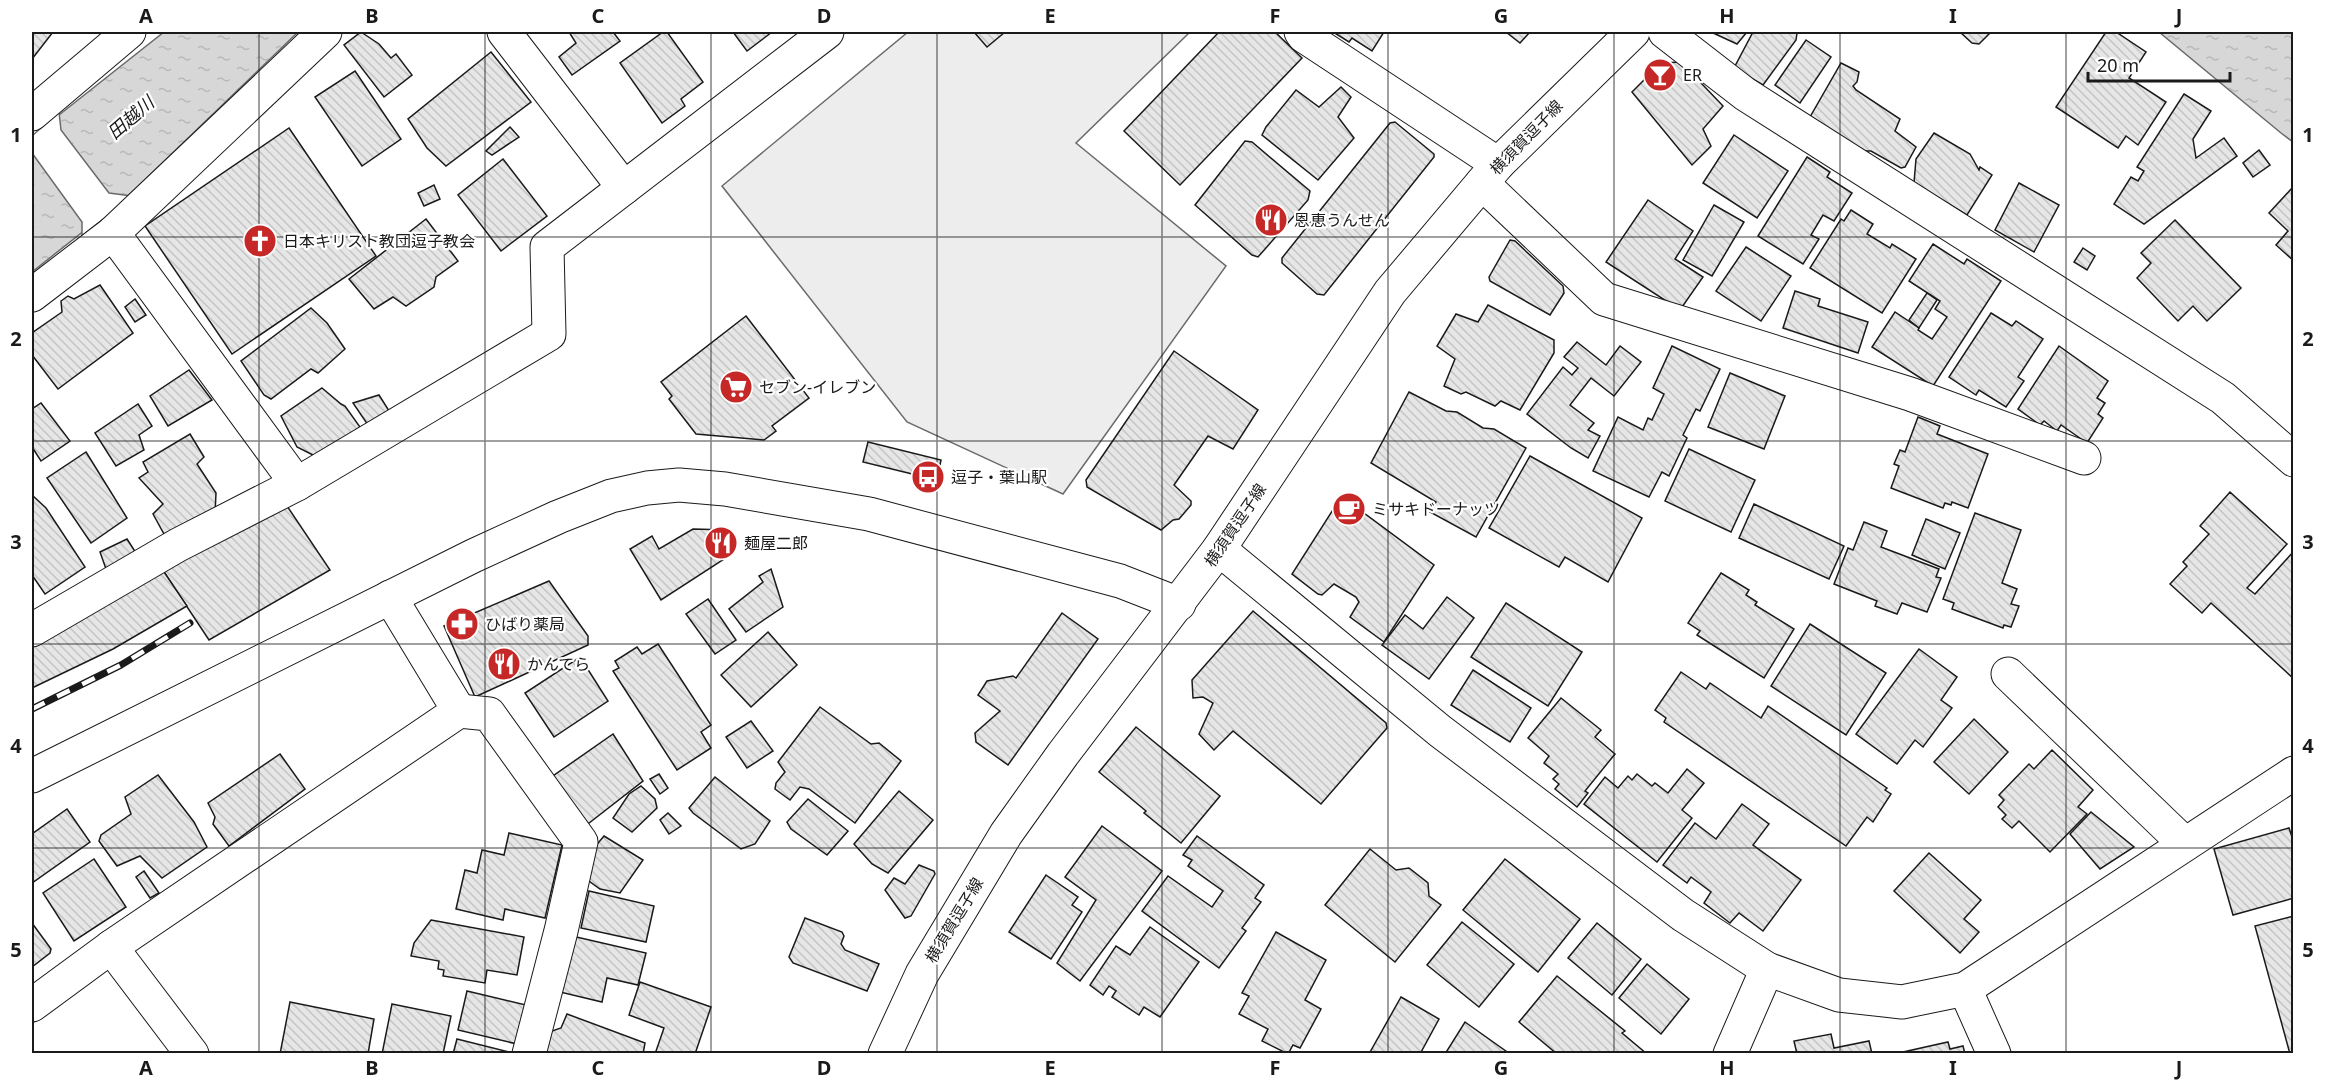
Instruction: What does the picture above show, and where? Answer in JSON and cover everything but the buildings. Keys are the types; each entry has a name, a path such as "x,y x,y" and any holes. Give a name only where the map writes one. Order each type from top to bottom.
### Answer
{"street":[{"path":"32,113 129,32"},
{"path":"32,294 114,232 325,32"},
{"path":"504,32 624,188"},
{"path":"32,630 178,545 297,483 549,334 547,247 827,32"},
{"path":"1301,32 1490,173 1604,299 1910,394 2084,458"},
{"name":"横須賀逗子線","path":"885,1053 922,974 1006,834 1118,681 1219,549 1390,292 1490,173 1633,32"},
{"path":"1665,32 1745,94 2223,398 2294,460"},
{"path":"114,232 297,483"},
{"path":"32,776 390,597 558,517 611,496 647,488 679,485 725,489 869,514 1120,581 1179,604"},
{"path":"1219,549 1440,731 1683,915 1767,969 1839,995 1902,1002 1965,988 2294,773"},
{"path":"390,597 459,711"},
{"path":"2007,674 2185,844"},
{"path":"32,1005 111,947 459,711 489,714 581,842 561,931 529,1053"},
{"path":"111,947 192,1053"},
{"path":"1730,1053 1767,969"},
{"path":"1965,988 1994,1053"}],"shaded area":[{"path":"908,32 1190,32 1076,143 1226,266 1063,494 907,422 722,186"}],"water":[{"name":"田越川","path":"164,32 298,32 128,196 32,272 32,140 59,115"},
{"path":"2159,32 2293,32 2293,142 2281,133"}],"pier":[{"path":"59,112 61,130 109,193 132,196 82,236 82,222 32,153 32,136"}],"railway":[{"path":"32,709 121,665 190,623"}],"place":[{"name":"ER","path":"1660,75"},
{"name":"恩恵うんせん","path":"1271,220"},
{"name":"日本キリスト教団逗子教会","path":"260,241"},
{"name":"セブン-イレブン","path":"736,387"},
{"name":"逗子・葉山駅","path":"928,477"},
{"name":"ミサキドーナッツ","path":"1349,509"},
{"name":"麺屋二郎","path":"721,543"},
{"name":"ひばり薬局","path":"462,624"},
{"name":"かんてら","path":"504,664"}]}
